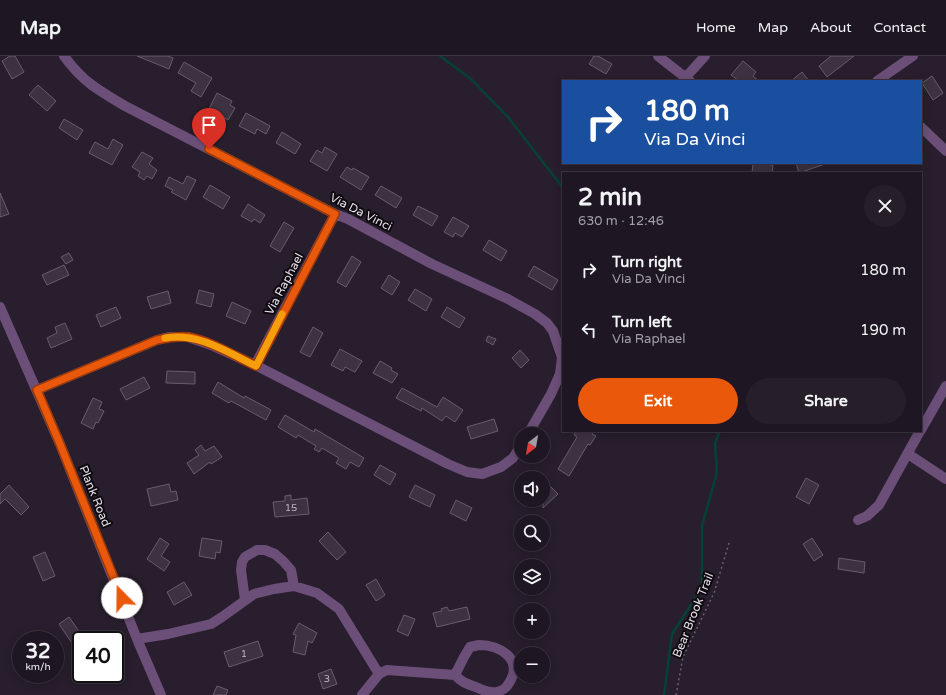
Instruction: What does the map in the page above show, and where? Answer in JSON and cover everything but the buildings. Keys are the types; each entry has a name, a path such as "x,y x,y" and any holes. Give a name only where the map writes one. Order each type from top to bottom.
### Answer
{"street":[{"name":"Via Da Vinci","path":"64,56 79,75 94,88 125,106 335,214 348,219 432,264 508,299 536,314 547,323 553,331 562,357 560,374 551,394 532,427"},
{"path":"658,56 688,79 705,56"},
{"path":"879,80 913,56"},
{"path":"922,128 946,151"},
{"name":"Via Raphael","path":"256,366 335,214"},
{"name":"Plank Road","path":"0,307 60,444 137,639 161,695"},
{"path":"37,390 157,340 169,337 188,337 211,344 467,472 482,474 501,467 514,456"},
{"path":"922,428 946,386"},
{"path":"858,520 867,516 879,505 920,432"},
{"path":"908,454 946,479"},
{"path":"245,600 241,570 242,562 245,557 257,550 265,550 275,554 283,561 291,570 294,586"},
{"path":"137,639 168,634 211,624 254,594 274,588 294,586 316,593 339,609 379,674"},
{"path":"362,695 379,674 387,670 455,675 460,681 483,690 497,692 507,687 514,676 514,666 508,654 497,647 479,645 470,647 455,675"}],"path":[{"name":"Bear Brook Trail","path":"676,695 683,657 714,593 729,543"}],"waterway":[{"path":"440,56 471,79 508,117 562,187"},
{"path":"664,695 672,634 702,588 702,526 717,472 715,443 720,432"}],"slow traffic":[{"path":"165,338 188,337 211,344 256,366 282,314"}],"route":[{"path":"122,598 37,390 157,340 169,337 188,337 211,344 256,366 335,214 209,149"}]}
